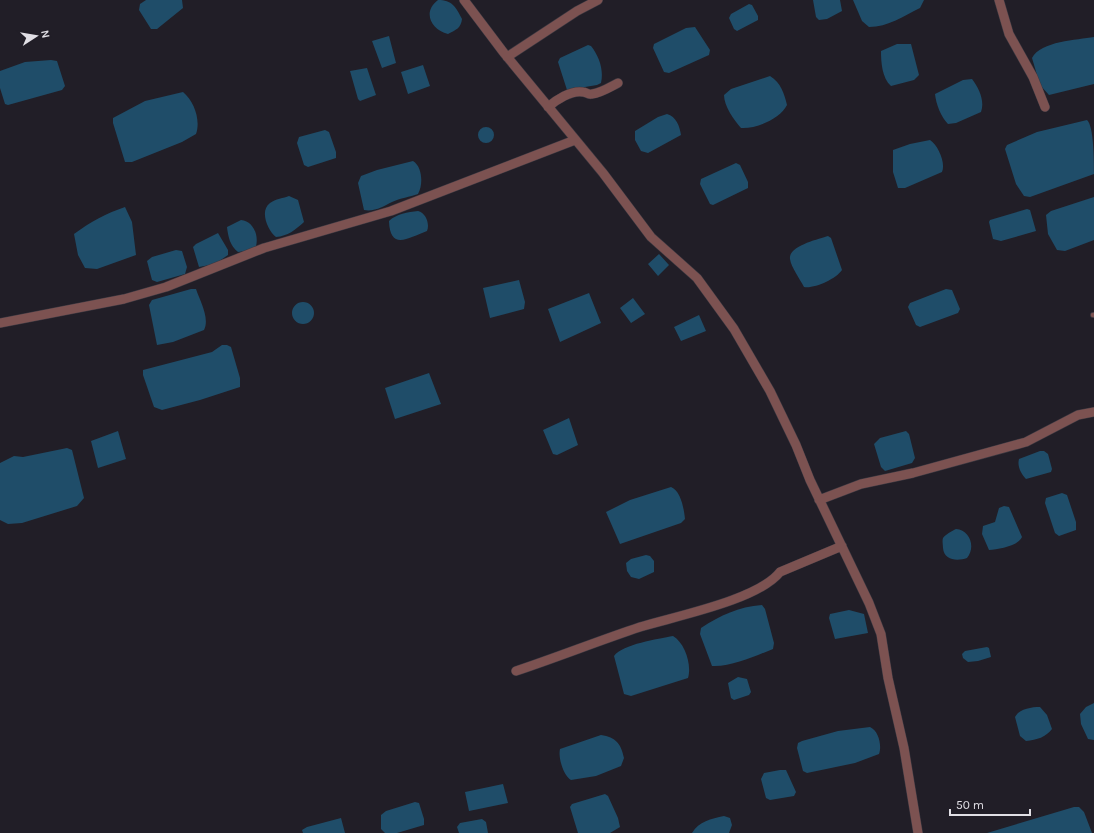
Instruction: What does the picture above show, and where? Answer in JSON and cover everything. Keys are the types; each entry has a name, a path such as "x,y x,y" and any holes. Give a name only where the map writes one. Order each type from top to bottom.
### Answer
{"street":[{"path":"464,0 507,57 575,140 651,237 698,278 734,329 770,391 793,438 819,500 866,596 881,634 888,678 904,748 918,833"},
{"path":"507,57 577,11 598,0"},
{"path":"999,0 1009,34 1033,77 1045,107"},
{"path":"548,107 555,101 575,92 594,94 618,83"},
{"path":"0,323 124,299 166,287 264,248 391,211 575,140"},
{"path":"819,500 861,484 913,473 1026,442 1078,415 1094,412"},
{"path":"516,671 642,627 686,615 759,590 775,579 780,572 842,546"}],"water":[{"path":"146,0 182,0 183,8 157,29 151,29 139,10 140,4"},
{"path":"438,0 447,1 453,5 462,19 459,27 448,34 437,29 431,20 430,10"},
{"path":"813,0 840,0 842,11 827,19 819,20 816,17"},
{"path":"853,0 924,0 920,8 902,18 876,27 869,27 862,21"},
{"path":"749,4 752,5 758,16 758,20 737,31 734,29 729,18 731,14"},
{"path":"695,27 710,50 709,55 669,73 664,72 653,48 654,44 686,28"},
{"path":"389,36 396,63 382,68 372,41"},
{"path":"1094,37 1094,84 1049,95 1040,85 1032,58 1037,52 1051,45 1069,40"},
{"path":"897,44 911,44 919,75 914,80 891,86 884,74 881,51"},
{"path":"588,45 594,50 600,63 602,73 601,83 567,90 558,62 560,58"},
{"path":"57,61 65,86 62,90 8,105 5,104 0,88 0,71 25,62"},
{"path":"423,65 430,86 408,94 401,72"},
{"path":"367,68 376,95 360,101 358,99 350,71"},
{"path":"770,76 782,89 787,105 779,115 767,122 754,127 741,128 728,108 724,95 731,89"},
{"path":"972,79 981,95 981,112 956,123 948,124 939,110 935,94 963,80"},
{"path":"183,92 190,100 196,111 198,123 196,134 182,142 132,162 125,162 113,123 113,118 145,101"},
{"path":"667,114 673,117 679,125 681,135 648,153 641,151 635,140 635,131 658,117"},
{"path":"1087,120 1091,129 1094,153 1094,174 1030,197 1024,196 1016,184 1005,149 1007,145 1037,132"},
{"path":"486,127 493,132 494,135 489,142 486,143 479,138 478,135 483,128"},
{"path":"325,130 329,132 336,152 336,158 308,167 304,165 297,143 299,137"},
{"path":"930,140 936,146 942,159 942,172 905,188 898,188 893,172 893,150 910,144"},
{"path":"413,161 419,168 421,177 421,186 418,194 395,201 383,207 364,210 358,183 361,176 377,170"},
{"path":"736,163 740,165 748,182 748,188 713,205 710,204 700,184 701,179"},
{"path":"289,196 298,200 304,222 291,232 276,237 268,226 265,211 270,203"},
{"path":"1094,197 1094,240 1065,251 1057,250 1048,234 1046,215 1051,211"},
{"path":"125,207 132,222 136,255 97,269 85,268 78,255 74,234 99,218"},
{"path":"1027,209 1030,210 1036,231 1001,241 993,239 989,222 990,220"},
{"path":"418,211 421,212 427,219 427,231 407,239 396,239 390,230 389,221 399,215"},
{"path":"241,220 252,226 256,233 257,242 256,246 246,251 238,252 231,244 227,227"},
{"path":"218,233 228,250 228,255 215,264 199,267 193,247"},
{"path":"828,236 831,238 842,270 835,277 824,283 804,287 792,266 790,259 791,254 794,250 811,241"},
{"path":"176,250 182,251 187,267 185,274 157,282 152,280 147,261 152,257"},
{"path":"659,254 669,265 658,276 648,264"},
{"path":"519,280 525,302 524,309 490,318 483,288"},
{"path":"191,289 196,289 204,310 206,325 204,330 173,342 157,345 149,305 152,300"},
{"path":"946,289 952,290 960,309 958,313 920,327 916,325 908,307 910,303"},
{"path":"589,293 601,323 560,342 548,309"},
{"path":"633,298 645,314 631,323 620,308"},
{"path":"303,302 307,303 313,309 313,317 307,323 303,324 299,323 293,317 292,313 293,309 299,303"},
{"path":"699,315 706,331 681,341 674,327"},
{"path":"222,345 231,347 240,378 240,387 162,410 154,407 143,375 143,370 212,352"},
{"path":"429,373 441,404 395,419 385,388"},
{"path":"569,418 578,445 557,455 553,454 543,430"},
{"path":"118,431 126,459 98,468 91,441"},
{"path":"906,431 909,434 915,458 912,463 885,471 881,467 874,444 880,438"},
{"path":"67,448 72,450 84,498 77,506 22,523 8,524 0,520 0,463 14,456 23,457"},
{"path":"1040,451 1044,451 1048,454 1052,469 1051,472 1026,479 1020,470 1019,459"},
{"path":"671,487 680,496 685,519 681,523 620,544 606,512 630,500"},
{"path":"1062,493 1067,495 1076,522 1076,530 1059,536 1055,533 1045,503 1046,498"},
{"path":"1004,506 1009,507 1022,537 1017,543 1012,545 989,550 982,534 983,526 995,522 999,508"},
{"path":"956,529 965,532 971,544 970,554 967,558 960,560 949,558 944,552 943,548 943,538"},
{"path":"646,555 650,556 654,561 654,572 639,579 631,577 627,571 626,563 631,559"},
{"path":"762,605 765,609 774,643 773,649 735,663 712,666 700,634 701,628 730,612"},
{"path":"849,610 864,614 868,633 835,639 829,618 830,614"},
{"path":"673,636 684,649 689,667 688,678 631,696 624,694 614,656 625,648 633,645"},
{"path":"987,647 989,648 991,657 968,662 963,658 962,654 965,651"},
{"path":"738,677 747,679 751,692 749,695 734,700 731,698 728,683"},
{"path":"1094,703 1094,740 1088,739 1081,724 1080,714 1086,707"},
{"path":"1040,707 1047,715 1052,729 1041,738 1026,741 1020,736 1015,717 1022,710"},
{"path":"870,727 878,735 880,747 879,754 855,763 807,773 803,771 797,748 798,743 838,731"},
{"path":"601,735 614,739 619,745 624,758 621,766 596,776 571,780 568,778 562,766 560,749"},
{"path":"786,770 796,792 794,796 770,800 766,798 761,779 764,773"},
{"path":"503,784 508,803 469,811 465,792"},
{"path":"605,794 608,796 618,818 620,827 610,833 578,833 570,807 572,804"},
{"path":"415,802 419,803 424,819 424,825 397,833 385,833 381,829 381,815 386,811"},
{"path":"1074,807 1079,807 1084,812 1092,833 987,833"},
{"path":"724,816 730,818 732,825 729,833 692,833 702,823"},
{"path":"341,818 345,833 303,833 302,830 307,827"},
{"path":"482,819 486,822 488,833 459,833 457,827 460,823"}]}
